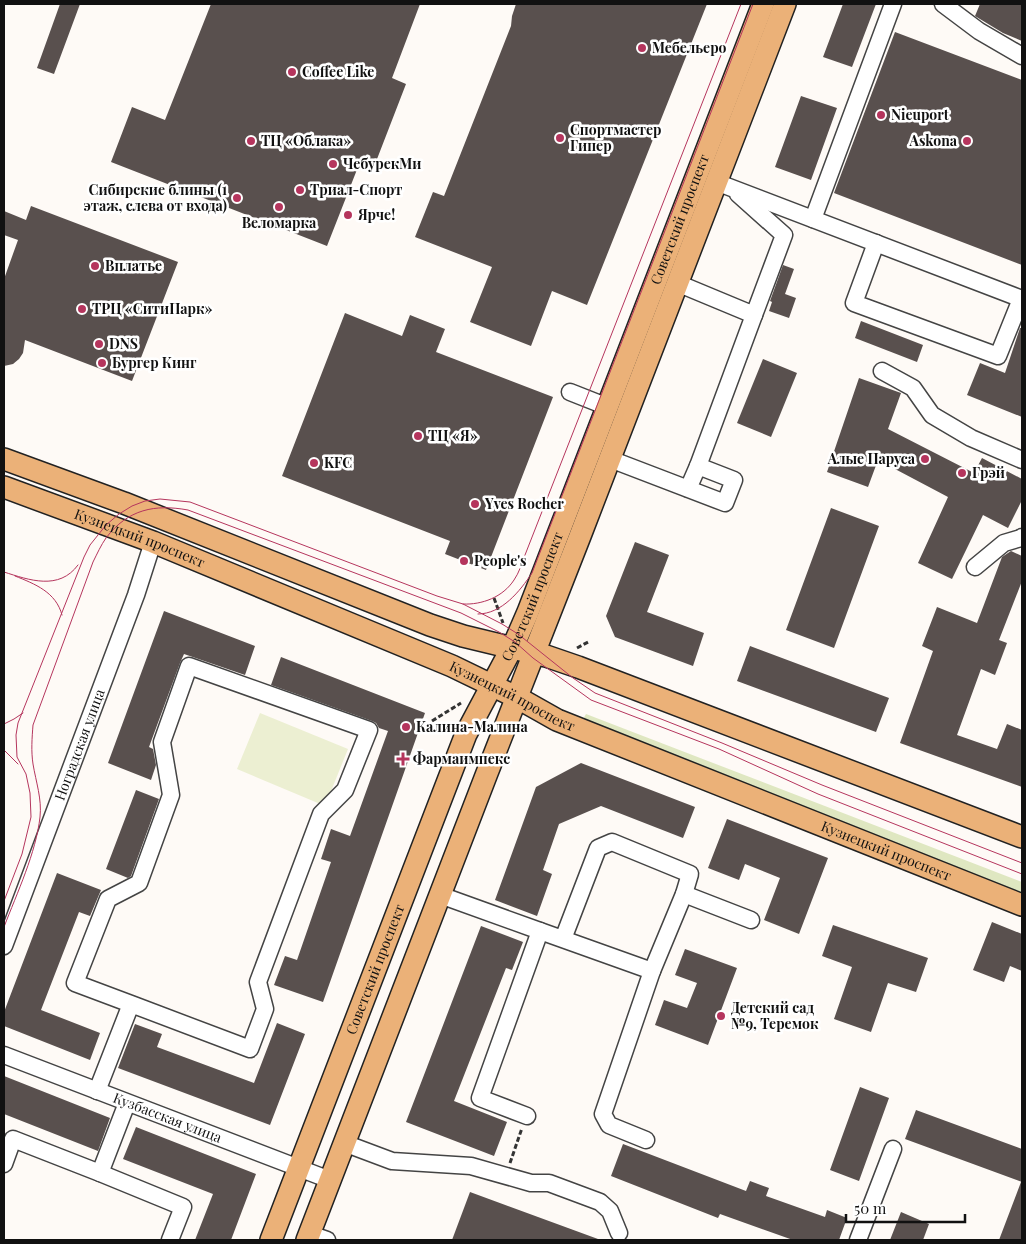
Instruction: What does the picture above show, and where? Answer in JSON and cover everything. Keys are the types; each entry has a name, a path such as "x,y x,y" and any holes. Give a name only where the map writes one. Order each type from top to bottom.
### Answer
{"main road":[{"name":"Советский проспект","path":"271,1240 466,734 512,648 528,612 763,4"},
{"name":"Советский проспект","path":"314,1238 330,1180 344,1143 678,283 724,185 785,4"},
{"name":"Кузнецкий проспект","path":"4,459 132,506 430,625 463,636 535,653 578,667 1022,837"},
{"name":"Кузнецкий проспект","path":"4,487 153,542 452,666 518,698 557,720 1022,905"}],"street":[{"path":"813,219 893,4"},
{"path":"944,4 979,30 1022,56"},
{"path":"724,185 876,243 1022,299 998,356 854,303 876,243"},
{"path":"688,489 784,235 724,185"},
{"path":"678,283 754,315"},
{"path":"882,372 913,388 932,414 972,438 1022,460"},
{"path":"570,392 608,407"},
{"path":"610,459 725,504 734,480 698,466"},
{"path":"975,567 1004,543 1022,537"},
{"name":"Ноградская улица","path":"4,946 136,595 153,542"},
{"path":"189,666 369,730 346,790 320,814 258,982 265,1009 250,1049 131,1004 75,983 108,899 139,884 171,795 162,742 189,666"},
{"path":"563,939 598,848 612,842 690,874 684,894 652,971 603,1114 609,1125 646,1140"},
{"path":"684,894 751,920"},
{"path":"440,895 652,971"},
{"path":"527,1116 480,1098 540,931"},
{"path":"97,1091 131,1004"},
{"name":"Кузбасская улица","path":"4,1055 330,1180"},
{"path":"100,1173 127,1103"},
{"path":"4,1164 13,1139 183,1207 170,1240"},
{"path":"344,1143 392,1161 471,1166 531,1183 549,1183 600,1202 610,1211 619,1233"},
{"path":"858,1240 893,1148"}],"path":[{"path":"505,1176 527,1116"}],"green space":[{"path":"260,713 348,749 325,806 237,769"},
{"path":"586,714 1022,882 1022,893 581,723"}],"building":[{"path":"60,4 80,4 54,74 37,68"},
{"name":"ТЦ «Облака»","path":"211,4 420,4 392,78 406,84 372,172 358,167 327,246 111,162 132,107 165,120"},
{"name":"Спортмастер Гипер","path":"516,4 707,4 587,305 552,291 531,346 470,322 492,267 415,237 433,192 444,196 511,26"},
{"path":"843,4 876,4 852,67 823,57"},
{"path":"980,4 1022,4 1022,41 1003,33 975,16"},
{"path":"895,32 1022,80 1022,265 834,193"},
{"path":"801,96 837,108 811,180 775,167"},
{"name":"ТРЦ «СитиПарк»","path":"31,206 178,262 132,381 25,340 23,353 19,359 13,364 4,366 4,279 18,240 4,235 4,211 26,220"},
{"path":"783,265 794,269 785,294 796,298 789,318 769,311 772,302 770,301"},
{"name":"ТЦ «Я»","path":"345,313 402,336 410,315 445,329 436,352 553,397 486,570 445,554 450,541 282,476"},
{"path":"861,321 923,345 917,362 855,338"},
{"path":"1020,328 1022,328 1022,417 967,395 980,363 1005,373"},
{"path":"763,359 797,373 771,437 737,423"},
{"path":"859,378 901,393 888,429 974,473 982,458 1022,479 1022,500 1008,528 983,515 952,579 918,563 948,497 878,460 868,487 827,472"},
{"path":"831,508 879,526 834,648 786,630"},
{"path":"635,542 669,555 647,612 704,633 693,666 615,637 606,616"},
{"path":"1011,551 1022,556 1022,581 999,640 1007,643 995,675 981,669 957,735 997,749 1007,724 1022,730 1022,787 900,743 933,651 922,646 937,607 977,623 1002,557"},
{"path":"164,611 255,646 245,675 184,654 149,747 153,749 156,765 151,780 108,763"},
{"path":"750,646 889,698 876,732 737,681"},
{"path":"281,657 425,713 323,1002 274,985 285,956 297,960 331,862 321,859 331,829 350,836 388,731 379,728 372,721 271,685"},
{"path":"581,763 695,807 683,838 601,806 559,824 543,870 552,874 537,916 495,900 536,787"},
{"path":"136,790 159,799 131,876 128,878 106,869"},
{"path":"727,819 828,858 799,934 764,920 780,878 745,864 739,880 708,868"},
{"path":"57,873 101,890 90,916 79,912 41,1010 100,1033 90,1060 4,1026 4,1012"},
{"path":"992,922 1022,934 1022,971 1010,966 1004,982 973,970"},
{"path":"833,925 928,958 916,992 888,983 871,1032 834,1019 852,967 822,956"},
{"path":"481,926 523,942 512,970 506,968 454,1101 507,1122 494,1156 406,1122"},
{"path":"685,949 737,968 708,1045 655,1025 664,1000 687,1008 697,983 675,975"},
{"path":"277,1023 305,1034 270,1125 118,1068 135,1024 162,1034 157,1047 254,1083"},
{"path":"4,1076 110,1118 98,1151 4,1114"},
{"path":"860,1087 889,1098 859,1181 830,1170"},
{"path":"916,1110 1022,1149 1022,1182 905,1139"},
{"path":"136,1127 256,1174 231,1240 195,1240 213,1194 123,1159"},
{"path":"623,1144 746,1191 750,1181 769,1188 766,1196 825,1217 827,1210 847,1218 839,1240 793,1240 720,1214 718,1218 611,1176"},
{"path":"1021,1182 1022,1240 999,1240"},
{"path":"470,1192 598,1239 452,1240"},
{"path":"901,1212 929,1224 923,1240 890,1240"}],"tram line":[{"path":"463,604 492,599 509,586 519,571 741,4"},
{"path":"478,614 495,610 510,600 532,573 753,4"},
{"path":"4,901 22,854 31,817 30,793 26,774 17,757 16,735 18,723 90,545 106,525 119,514 145,501 160,499 190,502 437,596 463,604 518,634 595,693 822,785 1022,863"},
{"path":"4,927 35,845 38,831 40,810 32,759 33,725 93,562 106,538 123,521 143,511 164,508 188,510 461,613 515,642 533,658 591,700 719,749 818,794 1022,874"},
{"path":"4,572 33,580 53,581 70,573 78,565"},
{"path":"15,576 44,590 55,600 62,615"},
{"path":"4,724 23,713"},
{"path":"4,750 18,764"}],"place":[{"name":"Мебельеро","path":"642,48"},
{"name":"Coffee Like","path":"292,72"},
{"name":"Nieuport","path":"881,115"},
{"name":"Спортмастер Гипер","path":"560,138"},
{"name":"ТЦ «Облака»","path":"251,141"},
{"name":"Askona","path":"967,141"},
{"name":"ЧебурекМи","path":"333,164"},
{"name":"Триал-Спорт","path":"300,190"},
{"name":"Сибирские блины (1 этаж, слева от входа)","path":"237,198"},
{"name":"Веломарка","path":"279,207"},
{"name":"Ярче!","path":"348,215"},
{"name":"Вплатье","path":"95,266"},
{"name":"ТРЦ «СитиПарк»","path":"82,309"},
{"name":"DNS","path":"99,344"},
{"name":"Бургер Кинг","path":"102,363"},
{"name":"ТЦ «Я»","path":"418,436"},
{"name":"Алые Паруса","path":"925,459"},
{"name":"KFC","path":"314,463"},
{"name":"Грэй","path":"962,473"},
{"name":"Yves Rocher","path":"475,504"},
{"name":"People's","path":"464,561"},
{"name":"Калина-Малина","path":"406,727"},
{"name":"Фармаимпекс","path":"403,759"},
{"name":"Детский сад №9, Теремок","path":"721,1016"}]}
